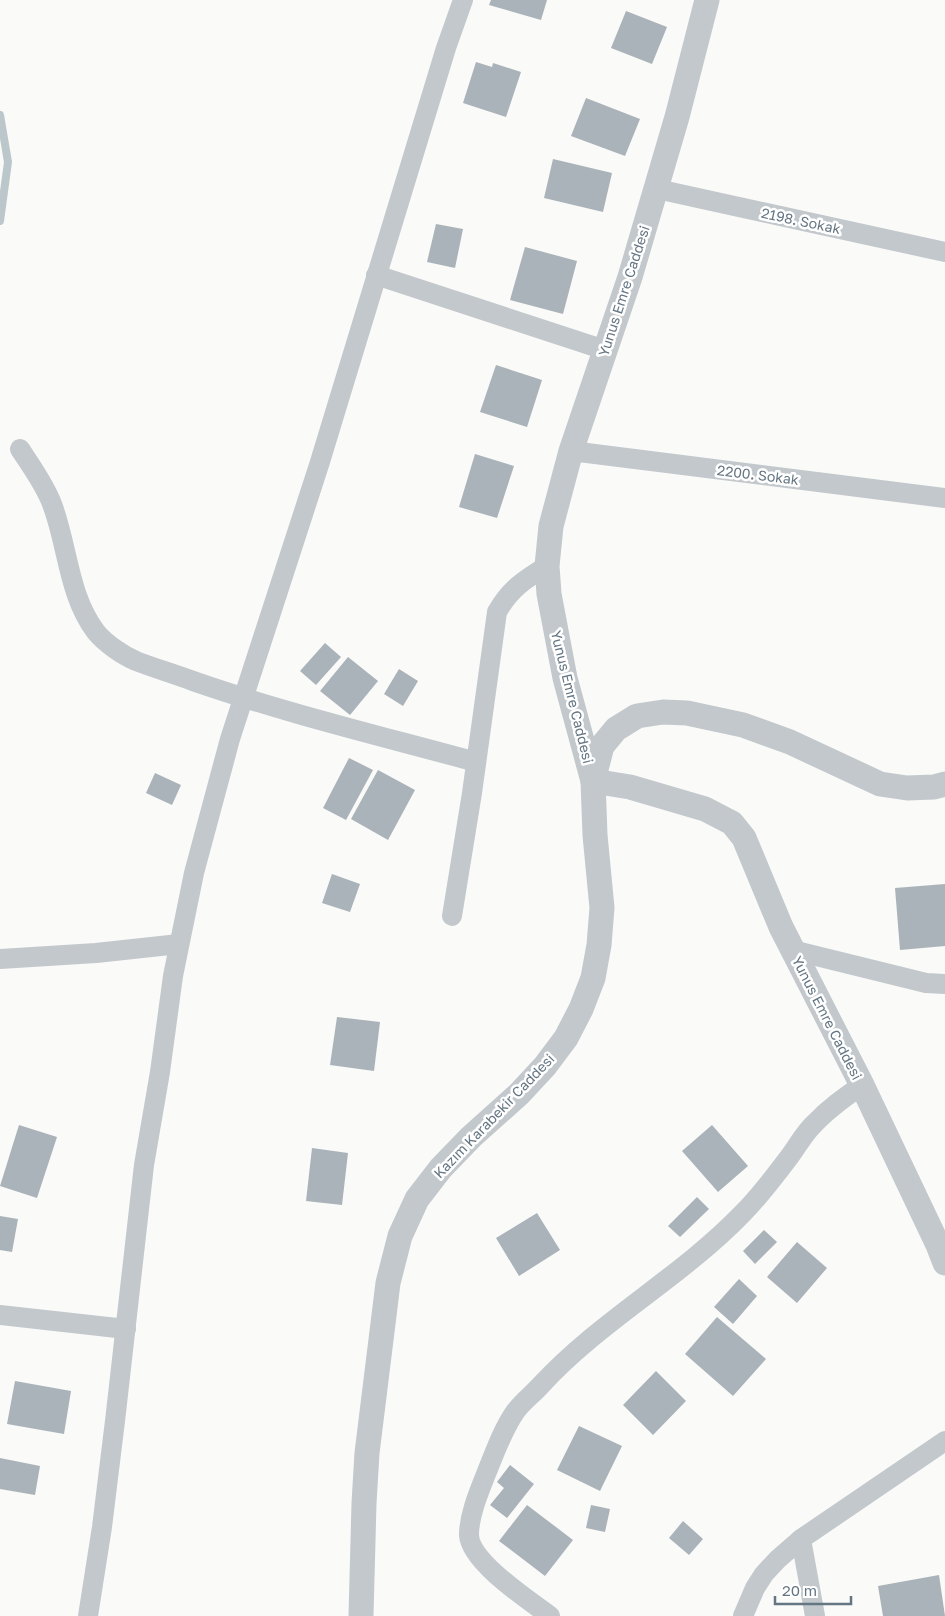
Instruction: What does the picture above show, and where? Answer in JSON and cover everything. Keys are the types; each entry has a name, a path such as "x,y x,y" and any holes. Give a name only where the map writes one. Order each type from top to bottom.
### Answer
{"street":[{"path":"88,1616 102,1526 144,1165 179,944 206,825 230,739 319,466 446,48 463,0"},
{"name":"Yunus Emre Caddesi","path":"707,0 678,118 630,277 571,451 551,526 547,566 549,594 565,678 593,781 630,787 669,797 704,809 732,823 744,838 781,927 862,1085 945,1263"},
{"name":"2198. Sokak","path":"656,189 945,252"},
{"path":"376,275 605,350"},
{"path":"20,449 52,503 72,582 83,612 97,633 116,649 134,660 243,698 476,762"},
{"name":"2200. Sokak","path":"571,451 945,498"},
{"path":"452,916 497,612 504,600 522,581 547,566"},
{"name":"Kazım Karabekir Caddesi","path":"361,1616 367,1453 388,1283 400,1236 417,1199 441,1168 471,1136 519,1094 545,1066 566,1038 581,1009 593,978 599,945 602,908 595,835 593,781 602,746 616,729 638,716 663,712 687,713 743,725 790,742 880,784 907,788 934,787 945,784"},
{"path":"0,960 96,953 179,944"},
{"path":"792,950 926,983 945,984"},
{"path":"550,1616 491,1570 478,1556 469,1537 479,1491 502,1435 516,1412 551,1374 594,1334 681,1269 742,1214 770,1182 813,1124 833,1105 862,1085"},
{"path":"0,1315 126,1329"},
{"path":"743,1616 755,1588 764,1574 801,1539 945,1441"},
{"path":"801,1539 814,1616"}],"building":[{"path":"491,0 547,0 541,20 489,5"},
{"path":"626,11 667,27 652,64 611,48"},
{"path":"476,62 492,67 493,63 521,72 506,117 463,103"},
{"path":"586,98 640,119 625,156 571,136"},
{"path":"553,159 612,173 603,212 544,198"},
{"path":"436,224 463,229 455,268 427,262"},
{"path":"525,247 577,261 563,314 510,300"},
{"path":"496,365 542,380 527,427 480,412"},
{"path":"475,454 514,466 497,518 459,507"},
{"path":"325,643 341,657 316,685 300,671"},
{"path":"348,657 378,681 350,715 320,691"},
{"path":"399,669 418,681 403,706 384,694"},
{"path":"349,758 373,770 346,820 323,808"},
{"path":"378,770 415,790 388,840 351,819"},
{"path":"155,773 181,785 172,805 146,793"},
{"path":"332,874 360,884 350,912 322,903"},
{"path":"945,884 945,946 900,950 895,888"},
{"path":"337,1017 380,1022 374,1071 330,1065"},
{"path":"19,1125 57,1137 37,1198 0,1186"},
{"path":"712,1125 748,1166 718,1192 682,1151"},
{"path":"312,1148 348,1153 342,1205 306,1201"},
{"path":"697,1197 709,1209 680,1237 668,1226"},
{"path":"537,1213 560,1250 519,1276 496,1238"},
{"path":"0,1216 18,1219 12,1252 0,1250"},
{"path":"764,1230 777,1242 755,1264 743,1251"},
{"path":"797,1242 827,1268 797,1303 767,1277"},
{"path":"739,1279 757,1296 733,1324 714,1307"},
{"path":"717,1317 766,1359 733,1396 685,1354"},
{"path":"656,1371 686,1401 653,1435 623,1405"},
{"path":"15,1381 71,1391 64,1434 7,1424"},
{"path":"579,1426 622,1446 600,1491 557,1470"},
{"path":"0,1458 40,1466 35,1495 0,1489"},
{"path":"510,1465 534,1484 507,1518 490,1505 504,1488 497,1482"},
{"path":"527,1505 573,1540 545,1576 499,1541"},
{"path":"591,1505 610,1509 605,1532 586,1528"},
{"path":"683,1521 703,1539 689,1555 669,1538"},
{"path":"939,1575 945,1616 883,1616 878,1586"}],"waterway":[{"path":"0,115 8,162 0,221"}]}
